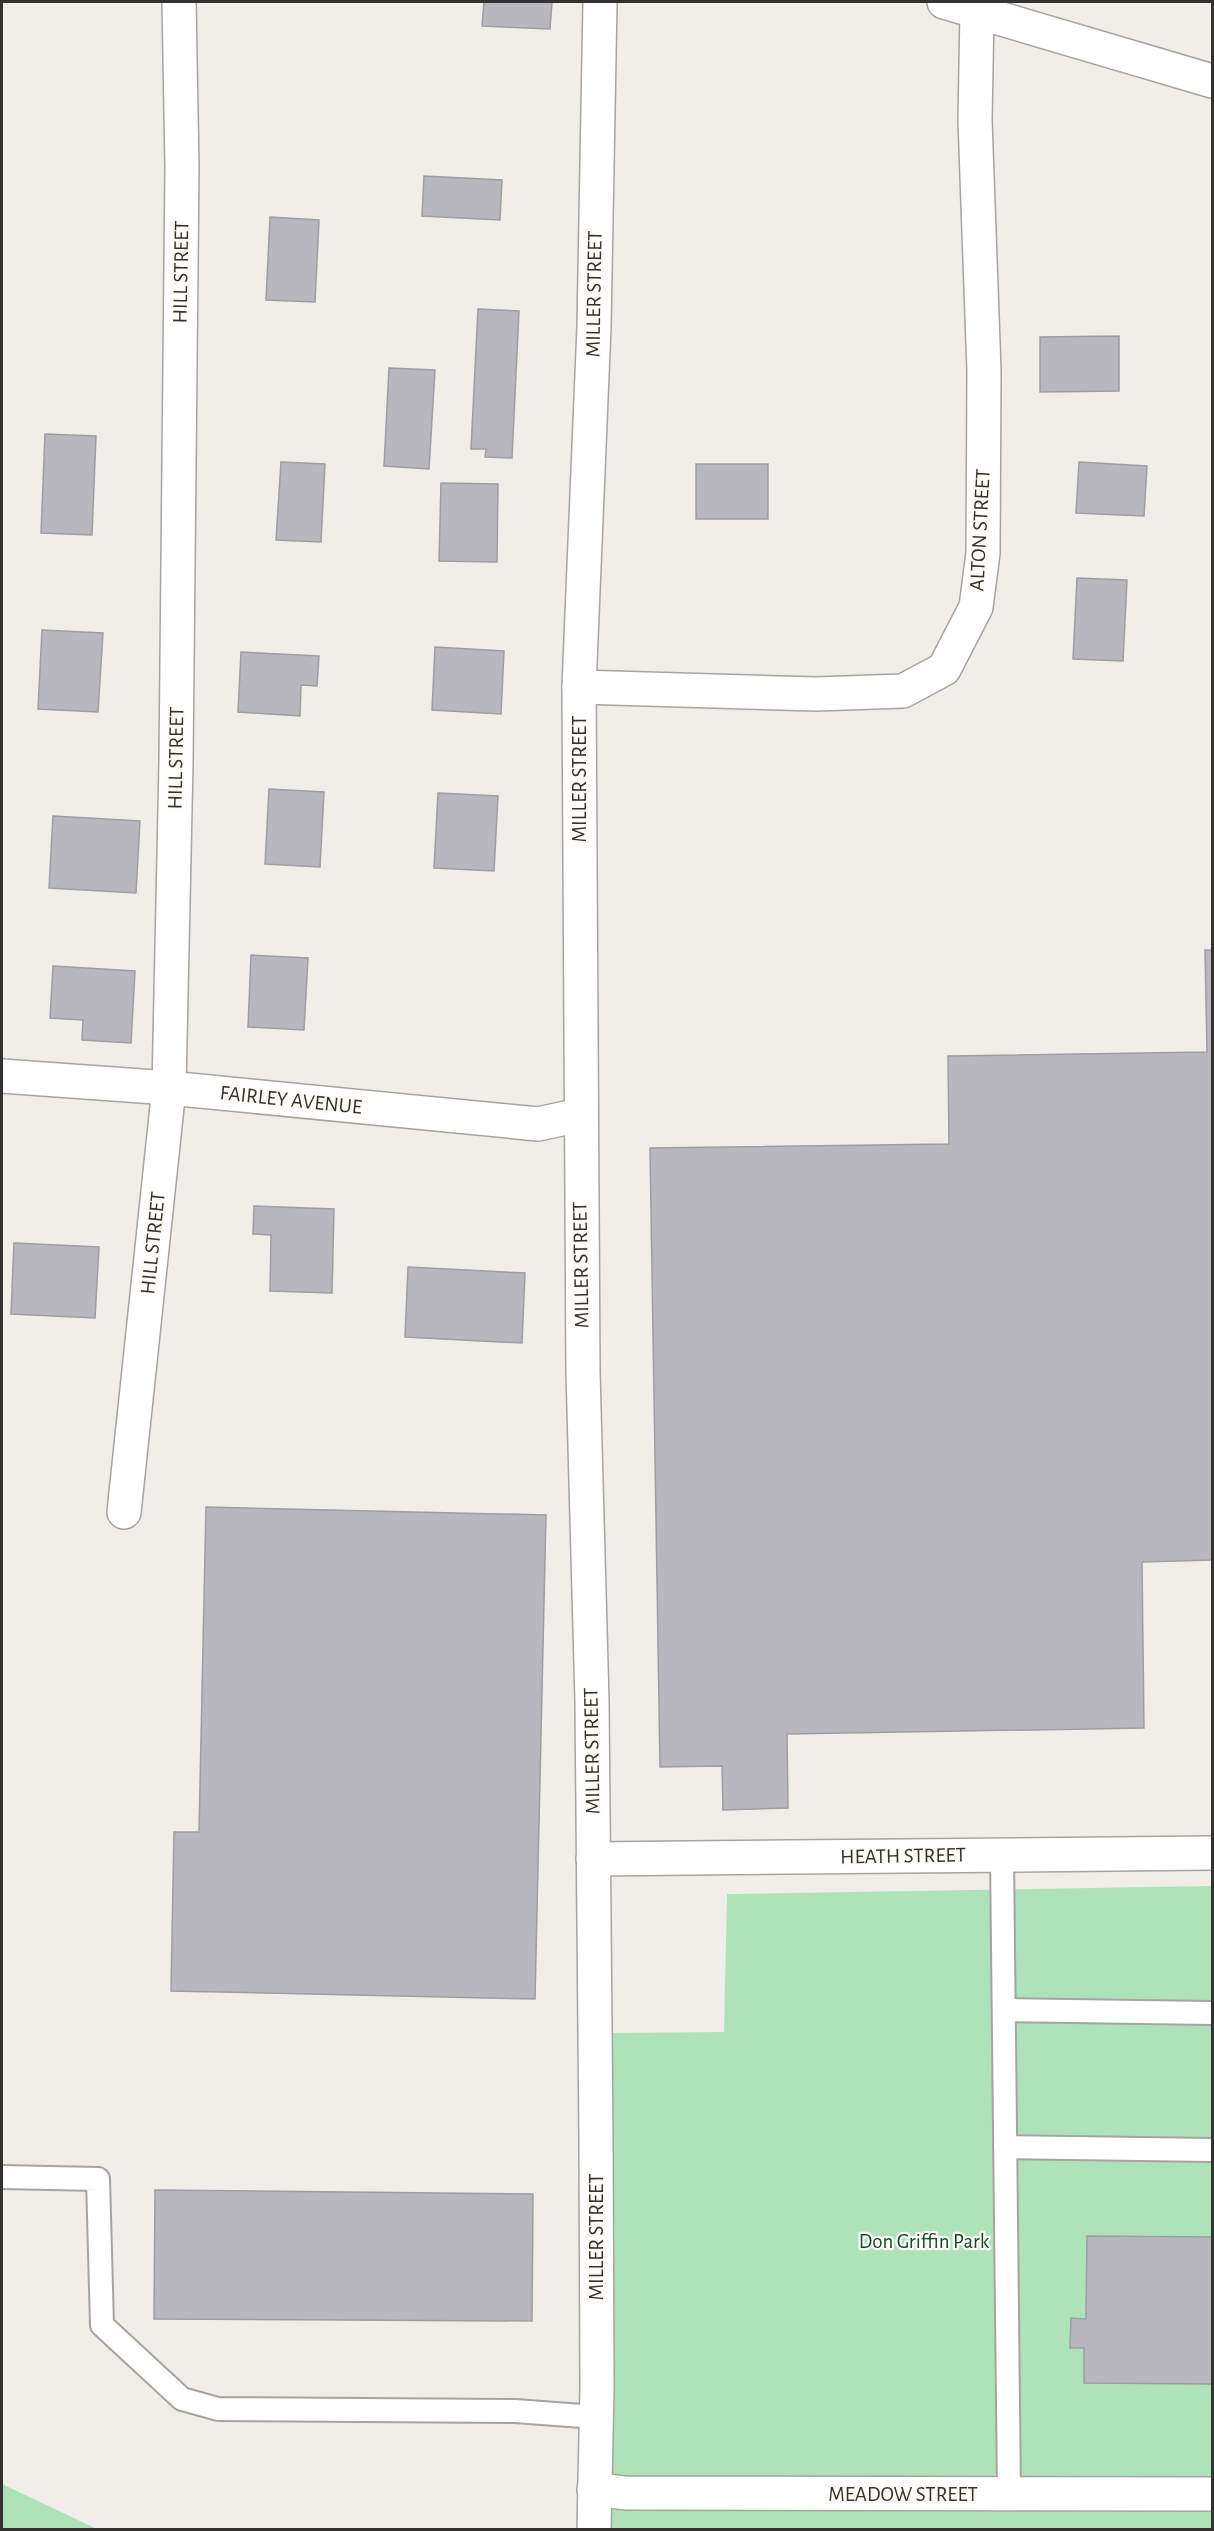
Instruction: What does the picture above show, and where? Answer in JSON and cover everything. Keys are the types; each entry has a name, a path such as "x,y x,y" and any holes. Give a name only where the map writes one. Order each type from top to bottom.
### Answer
{"street":[{"name":"HILL STREET","path":"124,1512 169,1088 176,762 182,167 179,2"},
{"name":"MILLER STREET","path":"594,2529 596,2140 592,1701 582,1372 579,687 594,327 600,2"},
{"path":"944,2 1212,81"},
{"name":"ALTON STREET","path":"579,687 804,694 903,691 944,669 976,607 983,553 984,371 975,120 978,12"},
{"name":"FAIRLEY AVENUE","path":"2,1077 169,1088 538,1124 580,1115"},
{"name":"HEATH STREET","path":"593,1859 1212,1853"},
{"name":"MEADOW STREET","path":"594,2489 637,2493 1212,2494"}],"lane":[{"path":"1002,1855 1009,2494"},
{"path":"1004,2010 1212,2013"},
{"path":"1005,2147 1212,2150"},
{"path":"2,2176 98,2179 102,2325 182,2399 218,2409 515,2411 596,2417"}],"green space":[{"name":"Don Griffin Park","path":"1212,1886 1212,2529 608,2530 612,2033 724,2032 727,1894"},
{"path":"2,2484 97,2529 2,2529"}],"building":[{"path":"484,2 552,2 550,29 482,26"},
{"path":"424,176 502,180 500,220 422,216"},
{"path":"270,217 319,220 315,302 266,300"},
{"path":"478,309 519,311 512,458 485,457 486,449 471,449"},
{"path":"1119,336 1119,391 1040,392 1040,337"},
{"path":"389,368 435,370 429,469 384,466"},
{"path":"45,434 96,436 92,535 41,533"},
{"path":"281,462 325,464 321,542 276,540"},
{"path":"1079,462 1147,466 1144,516 1076,513"},
{"path":"696,464 768,464 768,519 696,519"},
{"path":"441,483 498,484 497,562 439,561"},
{"path":"1077,578 1127,580 1123,661 1073,659"},
{"path":"42,630 103,633 98,712 38,709"},
{"path":"435,647 504,651 501,714 432,710"},
{"path":"241,652 319,656 317,686 301,685 300,716 238,712"},
{"path":"269,789 324,792 320,867 265,864"},
{"path":"438,793 498,796 494,871 434,868"},
{"path":"53,816 140,821 136,893 49,888"},
{"path":"1205,950 1212,950 1212,1560 1142,1562 1144,1728 787,1734 788,1808 723,1810 722,1766 660,1767 650,1148 949,1144 948,1056 1207,1052"},
{"path":"251,955 308,958 304,1030 248,1027"},
{"path":"53,966 135,971 131,1043 82,1040 83,1020 50,1018"},
{"path":"254,1206 334,1209 332,1293 270,1291 271,1235 253,1234"},
{"path":"14,1243 99,1247 95,1318 11,1314"},
{"path":"408,1267 525,1273 522,1343 405,1337"},
{"path":"206,1507 546,1515 535,1999 171,1991 174,1832 199,1832"},
{"path":"155,2190 533,2194 532,2321 154,2319"},
{"path":"1087,2236 1212,2237 1212,2384 1084,2383 1084,2348 1070,2348 1071,2318 1086,2319"}]}
